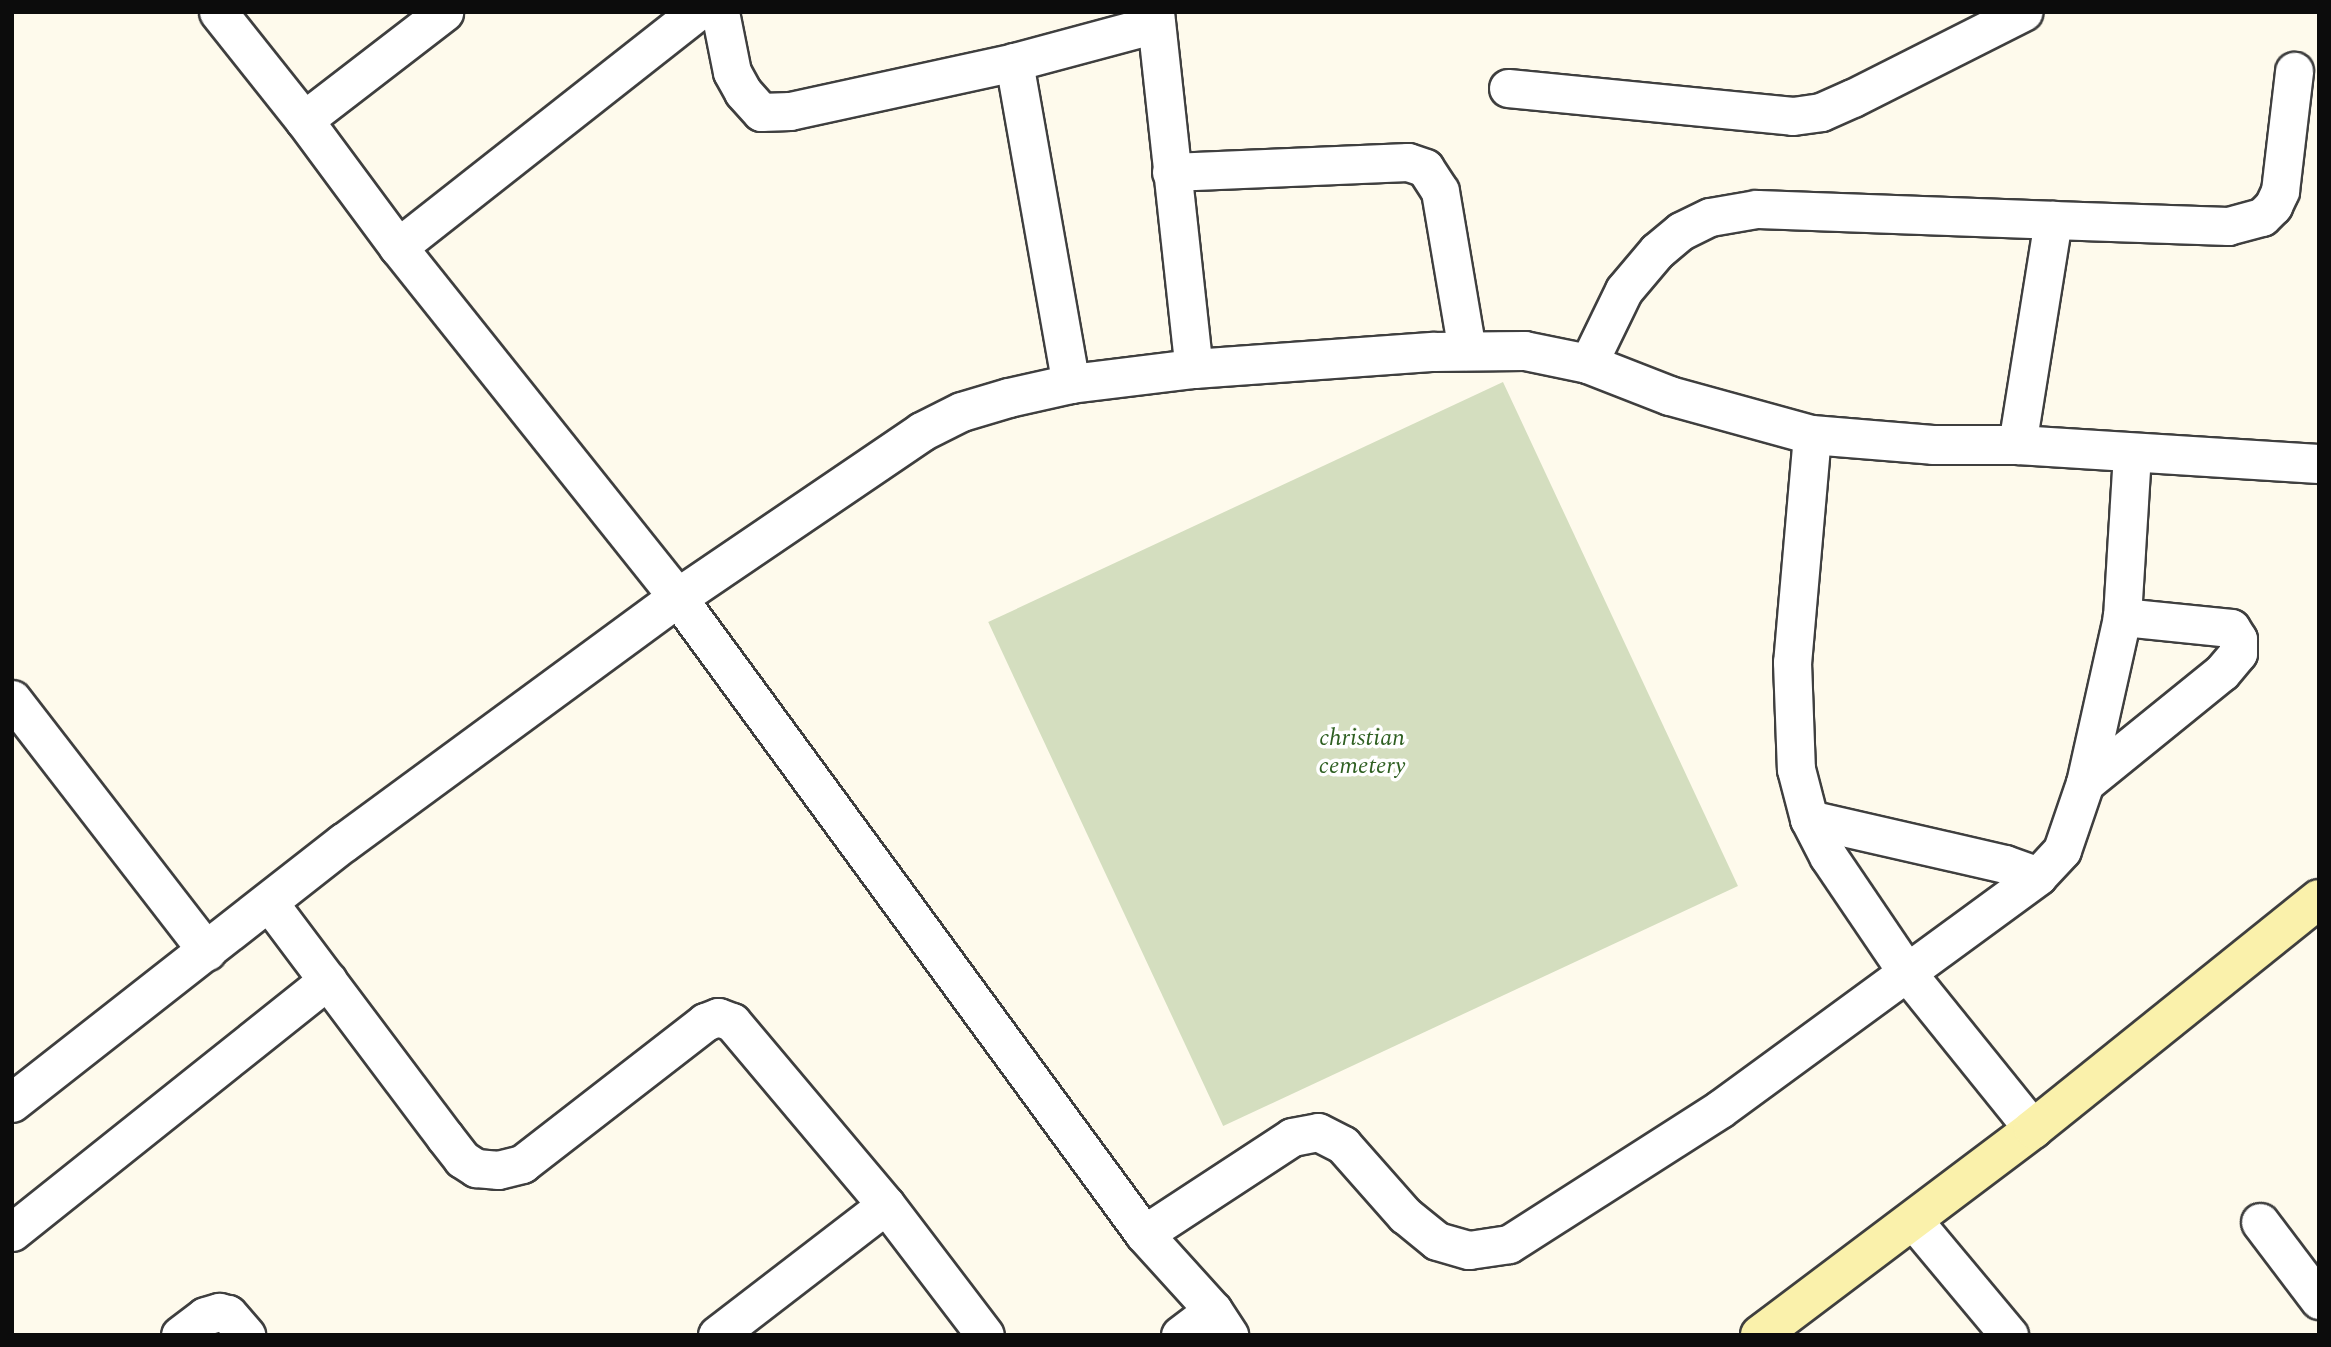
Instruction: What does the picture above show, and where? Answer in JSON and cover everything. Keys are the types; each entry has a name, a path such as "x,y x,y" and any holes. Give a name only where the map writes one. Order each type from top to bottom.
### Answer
{"main road":[{"path":"1760,1335 2033,1129 2319,900"}],"street":[{"path":"218,12 304,120 398,247 678,598 1144,1234 1221,1322 1180,1335"},
{"path":"304,120 444,12"},
{"path":"398,247 698,12"},
{"path":"719,12 732,72 743,92 761,112 790,111 1014,62 1156,18 1194,369"},
{"path":"1508,89 1793,116 1821,112 2023,12"},
{"path":"1014,62 1071,384"},
{"path":"1588,364 1623,290 1657,251 1681,232 1710,217 1756,209 2228,226 2262,217 2273,206 2280,191 2294,71"},
{"path":"1171,172 1408,162 1425,168 1440,191 1468,351"},
{"path":"2017,445 2053,220"},
{"path":"12,1103 270,904 344,843 678,598 922,432 962,412 1071,384 1194,369 1468,351 1525,351 1588,364 1670,396 1812,435 1933,445 2017,445 2319,464"},
{"path":"1812,435 1792,662 1796,769 1809,819 1828,856 1908,974 2033,1129"},
{"path":"1144,1234 1292,1137 1318,1132 1343,1145 1405,1215 1437,1241 1469,1250 1508,1244 1720,1109 1908,974 2038,876 2062,850 2085,783 2122,617 2132,454"},
{"path":"2085,783 2222,673 2238,653 2238,639 2231,628 2122,617"},
{"path":"12,699 207,951"},
{"path":"1809,819 2005,864 2038,876"},
{"path":"270,904 445,1138 462,1159 476,1168 498,1170 522,1164 685,1036 718,1017 732,1022 745,1034 886,1205 985,1335"},
{"path":"12,1232 328,979"},
{"path":"717,1335 886,1205"},
{"path":"1913,1220 2010,1335"},
{"path":"2260,1222 2319,1300"},
{"path":"180,1335 205,1316 219,1312 228,1314 246,1335"}],"green space":[{"name":"christian cemetery","path":"1503,382 1738,886 1223,1126 988,622"}]}
